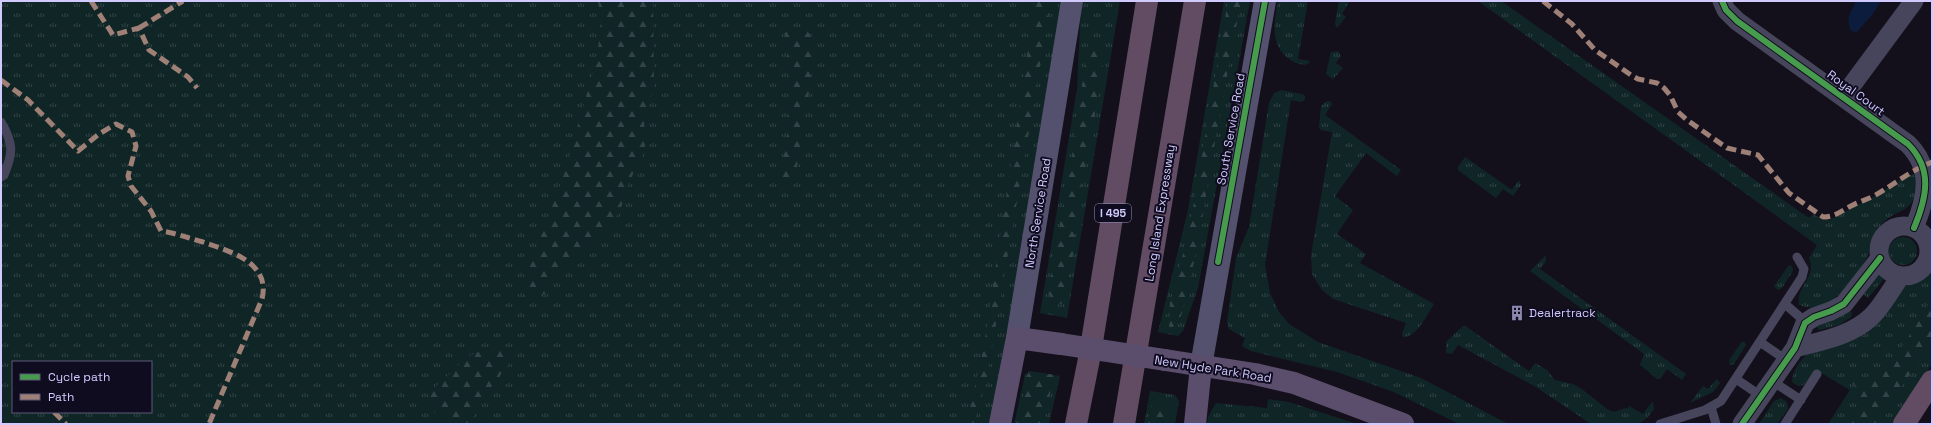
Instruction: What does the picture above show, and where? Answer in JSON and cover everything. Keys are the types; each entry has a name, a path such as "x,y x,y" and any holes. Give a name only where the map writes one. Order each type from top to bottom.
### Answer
{"highway":[{"name":"I 495","path":"1076,424 1090,354 1147,1"},
{"name":"Long Island Expressway","path":"1124,424 1195,2"},
{"path":"1904,424 1932,381"}],"main road":[{"name":"North Service Road","path":"1000,424 1018,338 1072,1"},
{"name":"South Service Road","path":"1195,424 1201,366 1265,1"},
{"name":"New Hyde Park Road","path":"1018,338 1255,374 1294,383 1403,424"}],"street":[{"name":"Royal Court","path":"1722,1 1726,10 1737,21 1908,144 1921,159 1927,176 1928,190 1924,206 1914,228"},
{"name":"Royal Court","path":"1843,97 1914,1"},
{"path":"1899,226 1914,228 1925,238 1930,249 1928,261 1921,270 1911,275 1896,275 1888,270 1880,258 1879,247 1881,241 1888,232 1899,226"},
{"path":"1740,423 1772,380 1798,350 1805,322 1844,304 1880,258"},
{"path":"1798,350 1848,332 1864,323 1875,313 1901,276"}],"lane":[{"path":"1,122 7,132 12,155 1,177"},
{"path":"1660,424 1711,407 1721,401 1785,304 1803,273 1803,265 1797,257"},
{"path":"1785,304 1805,322"},
{"path":"1760,342 1798,350"},
{"path":"1785,424 1817,374"},
{"path":"1736,379 1761,396"},
{"path":"1772,380 1801,400"},
{"path":"1711,407 1716,424"}],"green space":[{"path":"1,1 1072,1 1000,424 1,424"},
{"path":"598,1 653,1 654,90 644,113 645,151 629,182 620,211 600,239 560,273 544,294 533,301 525,298 522,289 527,269 544,229 564,174 597,58 601,21"},
{"path":"1035,1 1056,1 1033,12"},
{"path":"1083,1 1120,1 1067,318 1040,313 1077,89 1080,24"},
{"path":"1224,1 1250,1 1198,288 1183,331 1178,336 1158,332 1188,210"},
{"path":"1228,1 1241,1 1197,249 1182,313 1178,323 1169,330 1170,303 1189,232"},
{"path":"1278,1 1308,1 1298,59 1310,61 1307,64 1298,64 1294,62 1285,55 1276,42 1275,18"},
{"path":"1339,1 1349,2 1342,14 1346,17 1337,28 1335,24"},
{"path":"1478,1 1501,1 1809,218 1813,214 1823,220 1829,220 1877,195 1905,176 1916,174 1914,198 1905,209 1885,221 1877,229 1865,261 1853,279 1838,295 1829,302 1820,306 1810,307 1799,305 1800,292 1809,277 1811,265 1809,258 1817,245"},
{"path":"1049,14 986,382 974,424 964,424 969,412 984,346 1027,55 1036,16"},
{"path":"788,30 805,30 817,40 795,176 793,183 786,185 781,183 789,109 789,71 785,33"},
{"path":"1097,41 1104,54 1100,88 1081,188 1068,293 1063,302 1058,305 1052,301 1048,291 1072,157 1088,44"},
{"path":"1338,51 1341,56 1336,63 1343,68 1333,79 1326,74 1331,52"},
{"path":"1281,90 1302,94 1305,96 1305,100 1301,102 1291,100 1265,265 1270,293 1279,312 1289,324 1318,342 1421,378 1508,424 1459,424 1394,392 1337,372 1251,351 1242,346 1245,338 1229,329 1227,322 1236,258 1249,227 1269,103 1274,93"},
{"path":"1327,101 1330,101 1332,104 1325,115 1401,170 1397,176 1366,153 1335,196 1353,210 1337,234 1366,254 1360,263 1434,304 1417,330 1408,336 1403,337 1402,334 1406,323 1333,299 1322,290 1312,274 1311,255 1332,132 1321,130 1319,127 1321,106"},
{"path":"1465,157 1512,190 1519,180 1521,185 1513,196 1503,189 1496,198 1458,170 1458,167"},
{"path":"1903,237 1913,241 1917,251 1913,261 1903,265 1893,261 1889,251 1893,241"},
{"path":"1546,255 1546,261 1540,269 1686,374 1682,380 1667,369 1660,379 1657,379 1640,365 1644,354 1530,271"},
{"path":"1789,265 1792,266 1793,271 1782,288 1778,290 1774,286"},
{"path":"1932,266 1932,364 1893,424 1828,424 1850,390 1816,370 1804,385 1798,386 1792,382 1796,367 1813,348 1922,277"},
{"path":"1877,272 1884,278 1868,298 1863,294"},
{"path":"1932,298 1932,342 1876,424 1851,424 1860,408 1859,394 1853,382 1870,384 1879,376 1896,355"},
{"path":"1850,311 1852,313 1851,317 1839,325 1819,330 1815,325"},
{"path":"1464,325 1529,371 1535,363 1547,370 1555,380 1573,384 1607,409 1614,412 1626,408 1628,409 1629,406 1643,414 1653,401 1654,409 1647,418 1638,424 1591,424 1536,387 1458,345 1452,354 1446,353 1446,342"},
{"path":"1744,341 1746,345 1734,364 1730,365 1729,360"},
{"path":"490,347 513,354 512,359 490,389 477,412 468,424 456,424 435,413 429,407 427,400 431,391 467,357"},
{"path":"1029,371 1060,376 1049,424 1014,424 1025,375"},
{"path":"1029,371 1055,375 1042,424 1016,424"},
{"path":"1717,379 1720,383 1713,392 1690,403 1703,386 1708,389"},
{"path":"1150,391 1175,395 1179,401 1175,424 1144,424"},
{"path":"1781,398 1787,402 1788,409 1777,424 1759,424 1774,401"},
{"path":"1153,399 1157,399 1174,415 1167,424 1148,424"},
{"path":"1268,399 1289,402 1357,424 1207,424 1208,417 1216,403 1267,408"}],"water":[{"path":"1856,1 1881,1 1872,15 1856,33 1850,30 1848,18"}],"marked path":[{"path":"91,1 113,35 139,28 149,50 188,77 197,88"},
{"path":"139,28 183,1"},
{"path":"1543,1 1572,24 1595,50 1638,79 1657,83 1664,88 1670,95 1678,112 1687,120 1727,148 1758,155 1789,193 1823,217 1834,215 1874,196 1909,174 1932,162"},
{"path":"1,80 28,100 78,151 99,134 116,124 132,132 136,146 128,176 131,186 151,211 161,231 203,242 235,254 246,260 254,267 260,276 263,286 262,299 209,424"},
{"path":"55,413 66,424"}],"cycle path":[{"path":"1218,262 1265,1"},
{"path":"1722,1 1726,10 1737,21 1908,144 1921,163 1925,184 1922,205 1914,228"},
{"path":"1742,424 1795,348 1805,323 1814,317 1831,311 1844,304 1880,258"}],"place":[{"name":"Dealertrack","path":"1517,313"}]}
